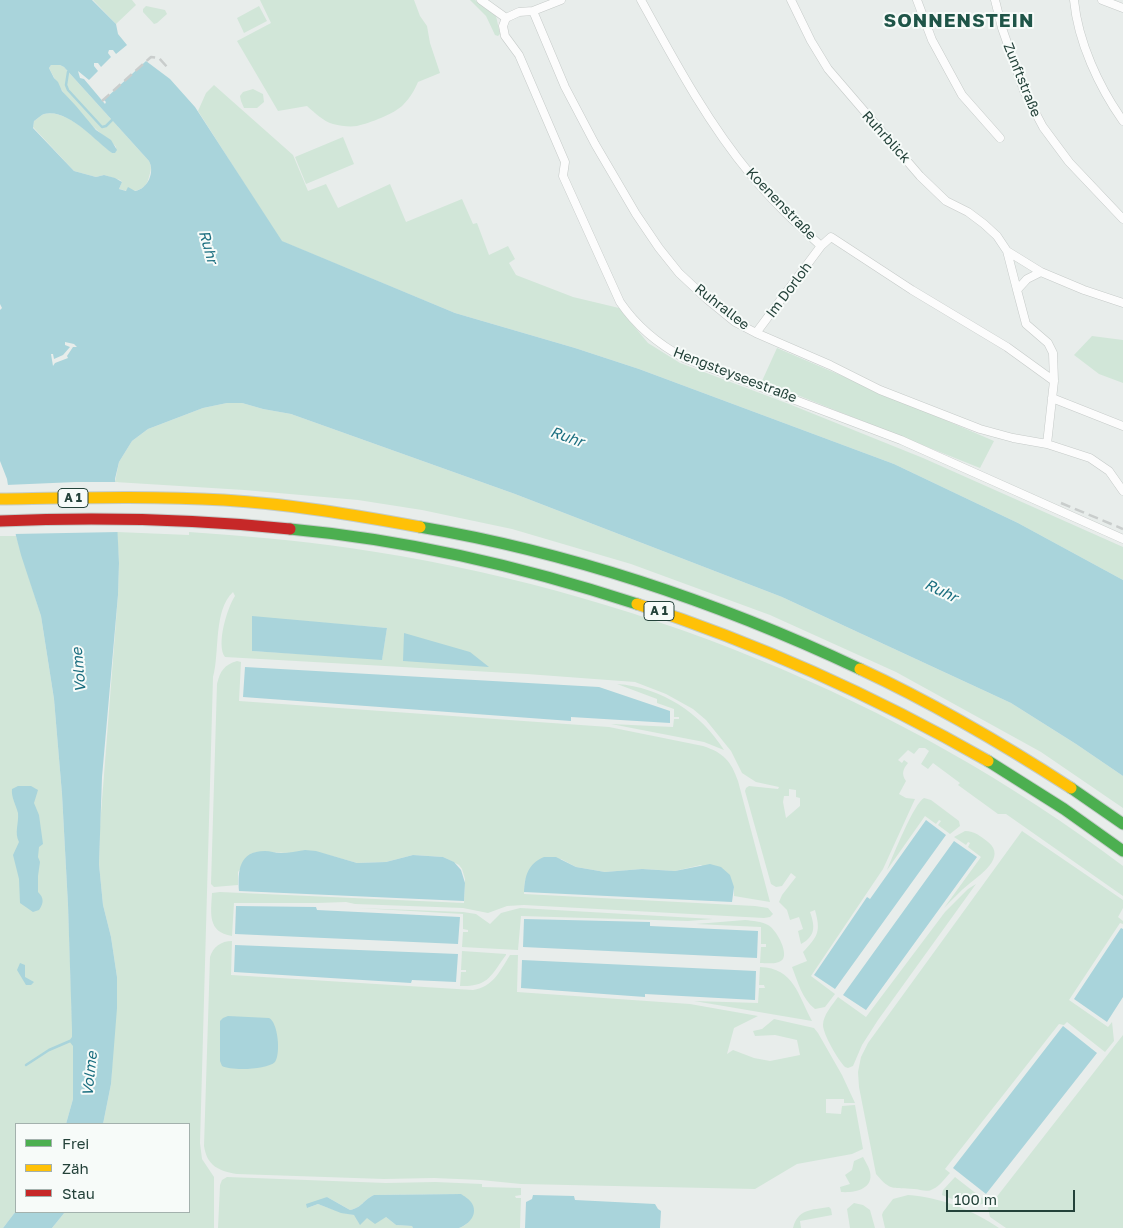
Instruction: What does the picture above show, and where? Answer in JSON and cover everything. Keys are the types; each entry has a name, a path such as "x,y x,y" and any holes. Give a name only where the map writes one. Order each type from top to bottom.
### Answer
{"highway":[{"name":"A 1","path":"0,499 145,497 256,503 406,522 494,540 571,560 676,592 748,620 796,640 925,701 1044,770 1123,824"},
{"name":"A 1","path":"0,521 145,518 238,524 354,536 485,560 560,580 673,615 754,645 849,687 916,720 1038,792 1123,851"}],"street":[{"path":"481,0 506,18 519,12 532,11 561,0"},
{"name":"Koenenstraße","path":"641,0 686,82 751,176 821,246 831,237 912,290 1007,347 1054,381"},
{"name":"Ruhrblick","path":"791,0 811,41 828,69 858,106 938,194 984,224 997,236 1007,251 1026,324 1048,343 1053,353 1054,381 1048,444"},
{"path":"917,0 932,40 962,95 1000,138"},
{"name":"Zunftstraße","path":"995,0 1002,28 1024,91 1043,127 1068,162 1123,219"},
{"path":"1074,0 1085,48 1106,94 1123,121"},
{"path":"1102,0 1123,8"},
{"name":"Ruhrallee","path":"532,11 565,87 595,144 636,214 659,248 680,273 708,300 735,322 880,390 980,429 1013,438 1048,444 1090,458 1109,472 1123,491"},
{"name":"Hengsteyseestraße","path":"506,18 503,26 505,36 519,55 565,162 564,176 620,302 650,336 665,348 684,358 901,440 1123,538"},
{"name":"Im Dorloh","path":"756,333 821,246"},
{"name":"Ruhrblick","path":"1007,251 1041,272 1084,290 1123,303"},
{"path":"1017,290 1027,280 1041,272"},
{"path":"1052,398 1123,426"}],"green space":[{"path":"93,0 132,0 136,5 116,24"},
{"path":"260,0 414,0 420,16 427,26 430,43 440,73 418,82 408,100 394,112 357,126 342,126 329,123 307,106 278,111 237,41 271,23"},
{"path":"470,0 475,0 496,16 500,34 498,36 495,35 486,16"},
{"path":"146,6 165,10 167,14 154,24 143,12"},
{"path":"259,6 267,21 244,33 237,18"},
{"path":"51,65 64,67 149,161 151,167 150,175 145,186 133,191 119,189 122,182 120,180 104,175 96,177 74,171 33,127 34,121 44,114 53,113 81,126 112,153 115,153 116,147 112,142 83,117 64,94 53,77 49,68"},
{"path":"214,85 293,155 308,191 326,184 338,208 390,184 406,222 462,199 473,224 477,223 489,255 508,246 515,259 509,263 516,275 573,297 619,308 648,343 680,363 789,404 923,458 1123,547 1123,580 1018,523 894,464 639,369 455,313 281,241 198,111 206,93"},
{"path":"253,89 263,94 264,102 257,108 244,108 240,96 243,92"},
{"path":"343,137 354,164 306,184 295,157"},
{"path":"1092,336 1123,340 1123,383 1099,374 1074,355"},
{"path":"777,348 994,441 980,468 762,381"},
{"path":"227,403 242,403 291,414 515,494 782,597 1011,703 1123,776 1123,808 1041,752 896,672 770,615 631,564 512,529 422,510 358,500 244,490 115,482 119,462 132,441 148,429 203,408"},
{"path":"117,532 189,535 189,532 290,540 350,548 454,566 556,591 658,622 757,659 853,702 947,751 1037,805 1123,866 1123,896 1006,814 998,814 958,785 960,783 933,763 928,769 921,764 929,751 925,748 919,748 914,754 908,750 898,760 902,763 904,760 908,763 903,772 906,781 899,794 906,798 915,799 883,869 811,976 835,994 825,1007 815,1009 804,995 792,967 807,961 803,952 812,942 818,929 815,910 810,912 813,922 812,934 801,944 798,931 803,929 799,917 790,920 787,910 779,902 796,877 791,873 782,886 776,887 771,884 745,791 749,786 778,789 779,787 756,782 742,773 731,751 706,720 693,709 666,694 635,682 225,657 222,636 226,617 235,596 233,592 222,610 213,677 200,1143 202,1159 214,1177 214,1228 52,1228 64,1213 190,1213 190,1123 103,1123 111,1084 117,977 111,937 103,905 99,864 100,826 119,563","holes":["252,617 387,628 382,659 252,651","789,789 796,790 796,797 800,798 800,806 786,818 783,802 784,796 789,796"]},
{"path":"0,536 16,536 41,616 54,699 62,794 68,905 74,1072 73,1099 66,1123 15,1123 15,1212 3,1228 0,1228"},
{"path":"237,661 241,662 239,701 609,727 710,749 726,759 738,781 770,902 734,896 734,887 701,865 675,871 642,869 605,872 576,867 561,859 525,880 524,894 755,906 768,908 773,914 770,917 764,918 524,905 507,906 488,913 463,908 355,904 346,902 234,903 232,936 224,934 214,926 212,920 212,893 464,903 465,879 462,869 459,865 443,857 413,855 386,862 357,863 325,854 257,852 251,854 238,872 238,885 214,887 211,884 217,684 223,669"},
{"path":"617,684 649,690 678,704 704,724 724,750 704,742 611,724 673,727 674,719 679,719 679,717 674,717 674,709 657,703 657,699"},
{"path":"924,798 931,800 959,821 960,826 950,834 938,825 941,821 939,820 936,824 925,816 887,870 909,819"},
{"path":"965,831 975,833 988,842 995,854 985,871 944,908 981,857 968,847 970,843 968,842 966,845 954,837"},
{"path":"1022,831 1123,900 1123,908 1118,917 1123,921 1123,924 1120,923 1069,1000 1108,1027 1112,1022 1114,1041 1105,1052 1067,1022 1064,1025 1059,1024 945,1169 950,1173 936,1188 928,1191 893,1188 885,1184 876,1174 859,1087 858,1072 861,1057 868,1043"},
{"path":"976,884 878,1020 862,1045 853,1066 845,1067 831,1047 825,1034 823,1025 831,1006 838,997 866,1017 945,912 968,889"},
{"path":"358,908 463,912 476,914 490,924 501,913 520,908 713,919 688,921 521,916 518,950 462,947 463,932 468,932 468,930 463,929 463,914"},
{"path":"745,920 757,921 771,927 778,935 783,946 784,955 781,961 760,963 761,947 766,947 766,944 761,944 761,927 696,924"},
{"path":"232,941 231,975 473,990 486,986 491,982 510,955 518,955 517,992 690,1004 758,1016 734,1028 727,1054 733,1050 754,1058 770,1061 800,1055 797,1040 775,1035 755,1036 753,1031 762,1029 774,1019 814,1028 842,1075 855,1103 844,1103 844,1099 826,1099 826,1113 841,1114 842,1106 855,1105 863,1149 852,1154 797,1164 755,1189 521,1184 434,1178 384,1179 237,1174 225,1171 211,1163 204,1146 210,957 218,945"},
{"path":"462,951 506,955 492,974 483,982 470,986 460,986 461,972 466,972 466,970 461,970"},
{"path":"760,967 780,972 788,978 794,985 812,1021 694,1001 758,1003 759,988 765,988 764,985 759,985"},
{"path":"1123,1035 1123,1228 1006,1228 990,1217 988,1208"},
{"path":"863,1157 870,1172 869,1183 866,1187 857,1191 841,1192 840,1187 850,1184 845,1175 852,1170 854,1161"},
{"path":"227,1177 386,1183 435,1182 482,1184 482,1187 521,1188 521,1195 515,1196 516,1198 521,1198 520,1228 459,1228 469,1221 474,1210 461,1194 374,1195 358,1207 350,1210 327,1197 307,1208 318,1204 351,1214 368,1217 386,1217 396,1225 412,1226 413,1228 218,1228 220,1185 222,1180"},
{"path":"955,1177 987,1202 970,1205 942,1195 943,1190"},
{"path":"908,1195 932,1198 967,1210 999,1228 885,1228 883,1212 893,1199"},
{"path":"854,1203 863,1205 870,1210 875,1228 850,1228 847,1209"},
{"path":"829,1207 832,1215 800,1221 801,1228 793,1228 798,1217 802,1214 811,1210"}],"water":[{"path":"0,0 92,0 116,24 118,34 127,45 116,54 113,50 109,50 108,53 111,57 101,67 98,63 94,63 98,71 89,80 78,71 80,78 84,79 105,104 104,100 146,61 170,79 195,107 282,241 455,313 639,369 894,464 1018,523 1123,580 1123,776 1011,703 782,597 515,494 291,414 242,403 227,403 203,408 148,429 132,441 119,462 115,479 119,563 118,595 102,777 99,864 103,905 111,937 117,977 117,1008 111,1084 103,1123 66,1123 73,1099 73,1046 69,1041 72,1037 72,1030 62,794 54,699 41,616 21,555 7,479 0,461 0,310 2,308 0,304","holes":["51,65 64,67 149,161 151,175 147,184 140,190 135,191 128,187 126,191 119,189 122,182 115,178 104,175 96,177 74,171 33,128 34,121 44,114 53,113 81,127 112,153 115,153 117,150 111,140 96,130 62,91 49,68","65,342 74,344 77,347 73,347 67,356 68,358 55,363 53,366 51,354 53,354 54,359 63,355 70,347 65,345"]},
{"path":"252,616 387,628 382,660 252,651"},
{"path":"404,633 470,652 489,667 403,661"},
{"path":"245,667 599,687 670,711 670,723 571,717 571,721 243,697"},
{"path":"18,786 31,786 38,790 34,803 39,815 43,844 39,847 38,892 43,901 39,910 33,912 20,903 19,879 13,855 19,842 17,832 18,813 12,789"},
{"path":"926,820 946,835 835,989 814,975 867,897 870,899"},
{"path":"954,841 977,857 866,1010 843,995"},
{"path":"305,850 316,851 357,863 386,862 413,855 443,857 454,862 461,870 465,883 464,901 239,891 240,870 249,855 265,851 281,853"},
{"path":"544,857 556,857 576,867 605,872 642,869 675,871 710,864 721,867 730,875 734,887 732,902 524,892 528,871 534,863"},
{"path":"236,906 316,907 317,910 460,917 458,944 235,934"},
{"path":"524,919 650,922 650,926 758,931 757,958 523,947"},
{"path":"1121,928 1123,929 1123,997 1107,1022 1074,999"},
{"path":"235,945 458,954 456,982 412,980 411,983 234,972"},
{"path":"522,960 756,971 755,1000 645,994 645,997 521,988"},
{"path":"20,963 25,965 25,977 34,982 31,985 26,985 17,970"},
{"path":"228,1016 269,1018 275,1025 278,1039 278,1052 275,1062 265,1067 249,1069 233,1069 222,1066 220,1061 220,1021"},
{"path":"1063,1026 1097,1053 986,1194 953,1168"},
{"path":"461,1194 470,1201 474,1214 467,1224 459,1228 413,1228 412,1226 396,1225 386,1217 375,1224 367,1218 360,1225 354,1215 341,1213 318,1204 307,1208 306,1204 327,1197 350,1210 358,1207 374,1195"},
{"path":"533,1195 574,1196 575,1200 655,1204 661,1211 660,1228 525,1228 526,1202 532,1199"},
{"path":"15,1212 64,1213 52,1228 3,1228"}],"pier":[{"path":"118,482 119,532 13,534 6,485"}],"waterway":[{"path":"68,72 66,85 68,90 102,127 112,120"},
{"path":"26,1065 49,1050 70,1041"}],"railway":[{"path":"102,101 151,57 159,58 168,68"},
{"path":"1061,503 1123,529"}],"traffic: fast":[{"path":"420,527 534,551 645,583 754,623 860,669"},
{"path":"290,529 379,540 466,557 552,578 637,604"},
{"path":"988,761 1064,809 1123,851"},
{"path":"1071,788 1123,824"}],"traffic: slow":[{"path":"0,499 140,498 224,500 322,510 420,527"},
{"path":"637,604 773,654 903,715 988,761"},
{"path":"860,669 967,725 1071,788"}],"traffic: jam":[{"path":"0,521 145,520 290,529"}],"district":[{"name":"SONNENSTEIN","path":"959,21"}],"water label":[{"name":"Ruhr","path":"208,247"},
{"name":"Ruhr","path":"567,437"},
{"name":"Ruhr","path":"941,591"},
{"name":"Volme","path":"79,670"},
{"name":"Volme","path":"90,1074"}]}
